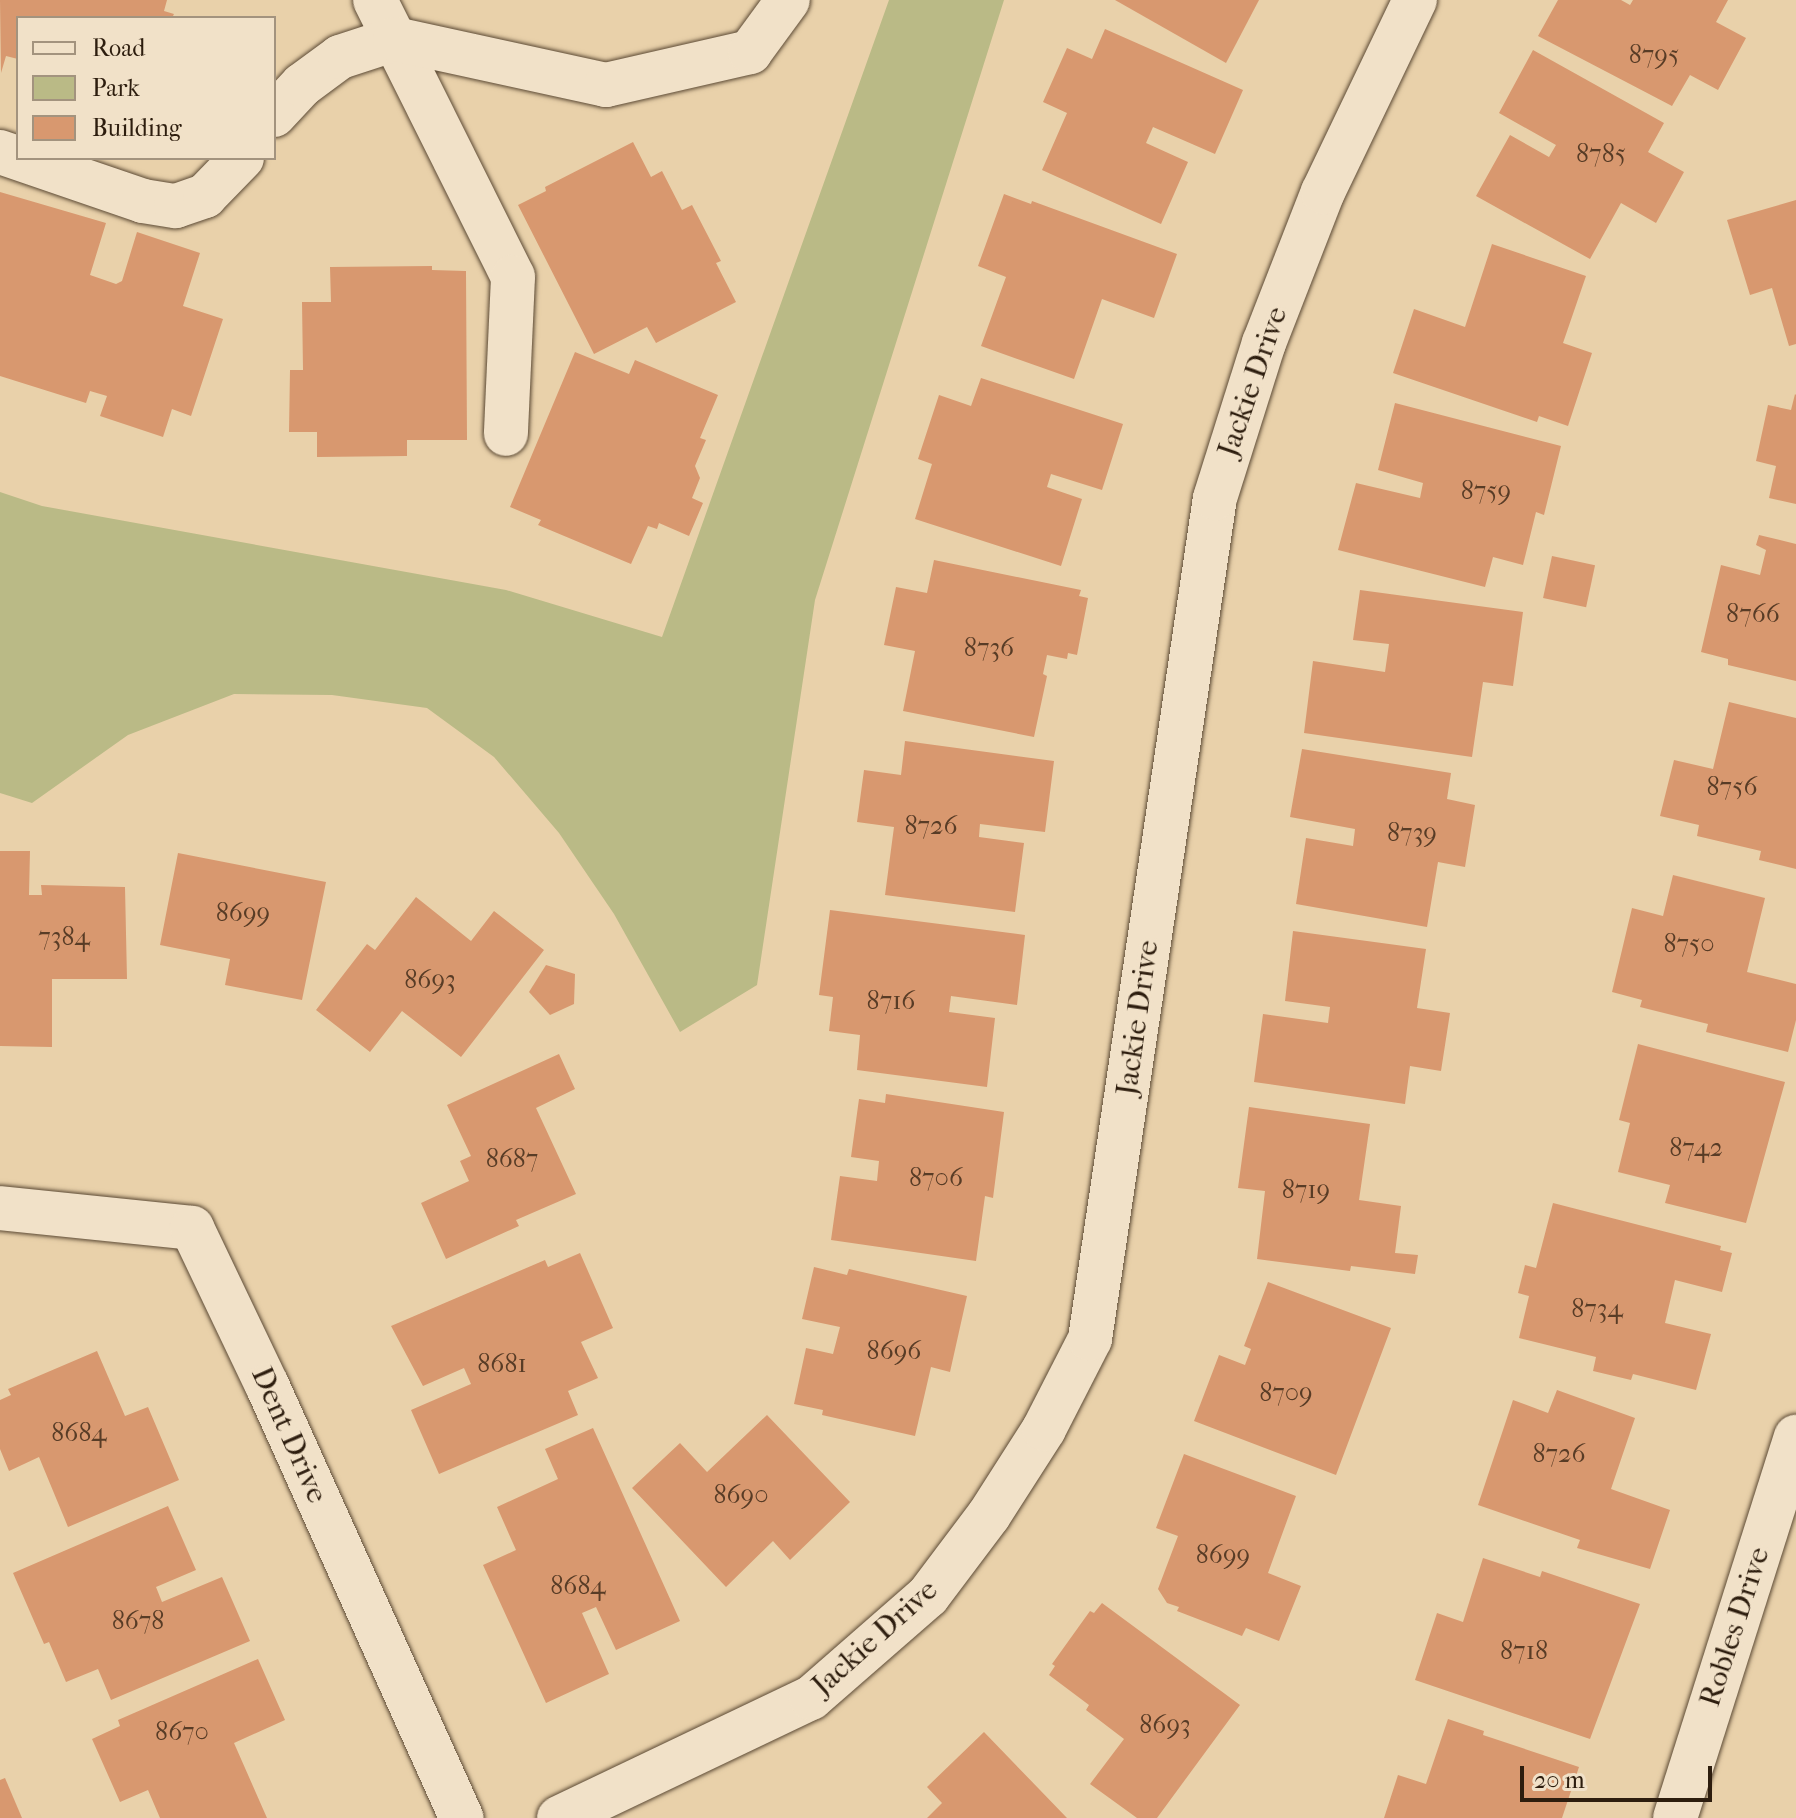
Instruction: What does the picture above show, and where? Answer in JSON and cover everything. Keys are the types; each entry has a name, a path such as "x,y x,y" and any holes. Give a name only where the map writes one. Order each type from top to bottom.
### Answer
{"street":[{"path":"375,0 513,277 506,434"},
{"path":"276,113 302,85 340,57 395,39 606,85 750,52 788,0"},
{"name":"Jackie Drive","path":"559,1818 811,1698 928,1596 989,1515 1044,1429 1090,1339 1215,498 1264,343 1323,192 1415,0"},
{"path":"23,160 143,201 176,206 205,196 240,160"},
{"name":"Dent Drive","path":"0,1208 192,1228 274,1400 462,1818"},
{"name":"Robles Drive","path":"1675,1818 1796,1437"}],"green space":[{"path":"889,0 1004,0 815,600 757,985 680,1032 614,914 559,833 494,757 427,708 332,695 234,694 128,735 32,803 0,793 0,492 42,506 506,590 662,637"}],"building":[{"path":"0,0 167,0 164,11 174,14 16,16 16,58 6,56 1,73"},
{"path":"1115,0 1259,0 1226,63"},
{"path":"1558,0 1621,0 1630,5 1633,0 1728,0 1716,22 1746,38 1718,90 1690,75 1672,106 1538,36"},
{"path":"1105,29 1243,90 1215,154 1153,127 1146,143 1188,162 1161,224 1042,170 1067,113 1043,102 1067,48 1092,59"},
{"path":"1533,50 1664,123 1648,152 1684,172 1656,223 1621,203 1590,259 1476,196 1510,135 1549,157 1556,145 1499,113"},
{"path":"633,142 651,177 662,171 682,210 692,205 721,261 716,263 736,302 656,343 647,327 594,354 518,205 546,191 545,187"},
{"path":"0,192 106,223 90,275 116,284 122,281 137,232 200,253 183,306 223,319 191,416 172,409 163,437 100,416 107,396 90,391 86,403 0,376"},
{"path":"1004,194 1031,204 1032,201 1177,254 1154,318 1102,299 1074,379 981,346 1006,277 978,266"},
{"path":"1796,200 1796,344 1789,346 1772,288 1750,295 1727,220"},
{"path":"1492,244 1586,276 1563,343 1592,353 1568,426 1539,416 1537,422 1393,373 1414,309 1465,327"},
{"path":"432,266 432,270 466,271 467,440 407,440 407,456 317,457 317,432 289,432 290,370 303,370 302,302 331,302 330,267"},
{"path":"575,352 629,374 635,360 718,395 700,438 706,440 695,466 700,478 692,498 703,503 689,536 659,523 657,529 648,526 631,564 538,525 541,520 510,507"},
{"path":"981,378 1123,424 1102,490 1051,474 1047,487 1082,499 1061,566 915,519 932,464 918,459 939,395 971,406"},
{"path":"1795,394 1796,504 1769,498 1776,466 1756,461 1768,405 1791,410"},
{"path":"1395,403 1561,446 1544,515 1536,512 1523,565 1493,557 1485,587 1338,550 1356,483 1420,498 1423,483 1378,470"},
{"path":"1759,535 1796,544 1796,681 1728,665 1728,659 1701,652 1721,565 1760,575 1766,550 1756,545"},
{"path":"1552,556 1595,565 1586,607 1543,598"},
{"path":"934,560 1081,590 1079,596 1088,598 1077,655 1068,653 1067,659 1047,655 1043,674 1047,676 1034,737 903,711 915,651 884,645 896,587 927,593"},
{"path":"1360,590 1523,612 1513,686 1483,682 1472,757 1304,733 1313,661 1385,672 1389,644 1353,640"},
{"path":"1729,702 1796,718 1796,869 1759,860 1761,851 1697,836 1699,825 1660,816 1674,760 1713,769"},
{"path":"905,741 1054,761 1045,832 980,824 979,837 1024,843 1015,912 885,895 894,827 857,822 864,770 901,775"},
{"path":"1302,749 1451,773 1447,799 1475,805 1465,867 1438,862 1427,927 1296,904 1306,838 1353,846 1355,829 1290,817"},
{"path":"0,851 30,851 29,895 42,895 41,885 125,887 127,979 52,979 52,1047 0,1046"},
{"path":"178,853 326,882 302,1000 225,985 230,959 160,945"},
{"path":"1673,875 1765,898 1747,972 1796,984 1796,1020 1788,1052 1706,1032 1708,1024 1640,1007 1642,1000 1612,992 1632,908 1663,916"},
{"path":"416,897 471,941 494,911 544,950 461,1057 402,1011 370,1052 316,1010 367,944 375,950"},
{"path":"830,910 1025,935 1017,1005 951,996 949,1012 995,1018 987,1087 857,1070 860,1035 829,1031 833,997 819,995"},
{"path":"1293,931 1426,949 1417,1008 1450,1013 1441,1071 1410,1066 1405,1104 1254,1082 1263,1014 1328,1023 1330,1007 1285,1001"},
{"path":"546,965 575,974 574,1004 550,1015 529,992"},
{"path":"1638,1044 1785,1082 1746,1223 1665,1203 1670,1185 1618,1172 1630,1123 1619,1120"},
{"path":"559,1054 575,1089 536,1108 576,1194 516,1220 519,1226 446,1259 421,1203 469,1181 460,1161 471,1156 447,1105"},
{"path":"886,1094 1004,1112 993,1198 985,1196 976,1261 831,1240 840,1176 877,1181 879,1161 851,1157 859,1099 885,1103"},
{"path":"1249,1107 1370,1124 1359,1200 1401,1206 1395,1253 1418,1255 1415,1274 1351,1266 1350,1271 1257,1259 1265,1191 1238,1188"},
{"path":"1553,1203 1721,1246 1720,1250 1732,1253 1722,1292 1675,1280 1665,1323 1711,1334 1696,1390 1633,1374 1631,1380 1593,1371 1596,1357 1519,1338 1529,1296 1518,1293 1525,1265 1536,1268"},
{"path":"580,1253 613,1328 581,1342 598,1378 568,1391 578,1415 439,1474 411,1410 471,1384 464,1368 423,1386 391,1326 545,1260 548,1267"},
{"path":"814,1267 847,1275 849,1269 967,1296 950,1372 931,1367 915,1436 822,1415 823,1410 794,1404 806,1348 833,1354 840,1327 802,1319"},
{"path":"1268,1282 1391,1328 1336,1475 1194,1421 1219,1355 1245,1365 1251,1349 1244,1346"},
{"path":"97,1351 125,1416 148,1407 179,1480 68,1527 39,1457 9,1471 0,1449 0,1400 11,1395 8,1389"},
{"path":"1557,1390 1635,1418 1611,1489 1670,1510 1650,1569 1577,1548 1580,1540 1478,1505 1513,1400 1548,1413"},
{"path":"767,1415 850,1502 790,1560 773,1541 726,1587 632,1488 680,1443 707,1472"},
{"path":"593,1428 680,1621 616,1650 596,1607 582,1613 609,1674 546,1703 483,1565 516,1550 497,1507 558,1479 545,1449"},
{"path":"1184,1454 1296,1496 1268,1573 1301,1586 1279,1641 1246,1628 1242,1636 1177,1611 1179,1607 1167,1603 1158,1589 1178,1536 1156,1528"},
{"path":"168,1506 196,1570 156,1587 162,1602 222,1577 250,1641 111,1700 98,1669 66,1682 49,1642 44,1644 13,1573"},
{"path":"1483,1558 1540,1577 1542,1571 1640,1604 1590,1739 1415,1680 1437,1613 1463,1622"},
{"path":"1102,1603 1240,1705 1157,1818 1137,1818 1090,1784 1124,1739 1086,1710 1089,1705 1049,1675 1055,1666 1052,1664 1090,1611 1094,1613"},
{"path":"258,1659 285,1720 234,1743 267,1818 160,1818 148,1790 120,1802 92,1739 120,1726 118,1720"},
{"path":"1448,1719 1484,1731 1483,1735 1579,1767 1562,1818 1384,1818 1398,1775 1426,1784"},
{"path":"984,1732 1067,1818 927,1818 942,1803 927,1787"},
{"path":"5,1778 22,1818 0,1818 0,1780"}]}
